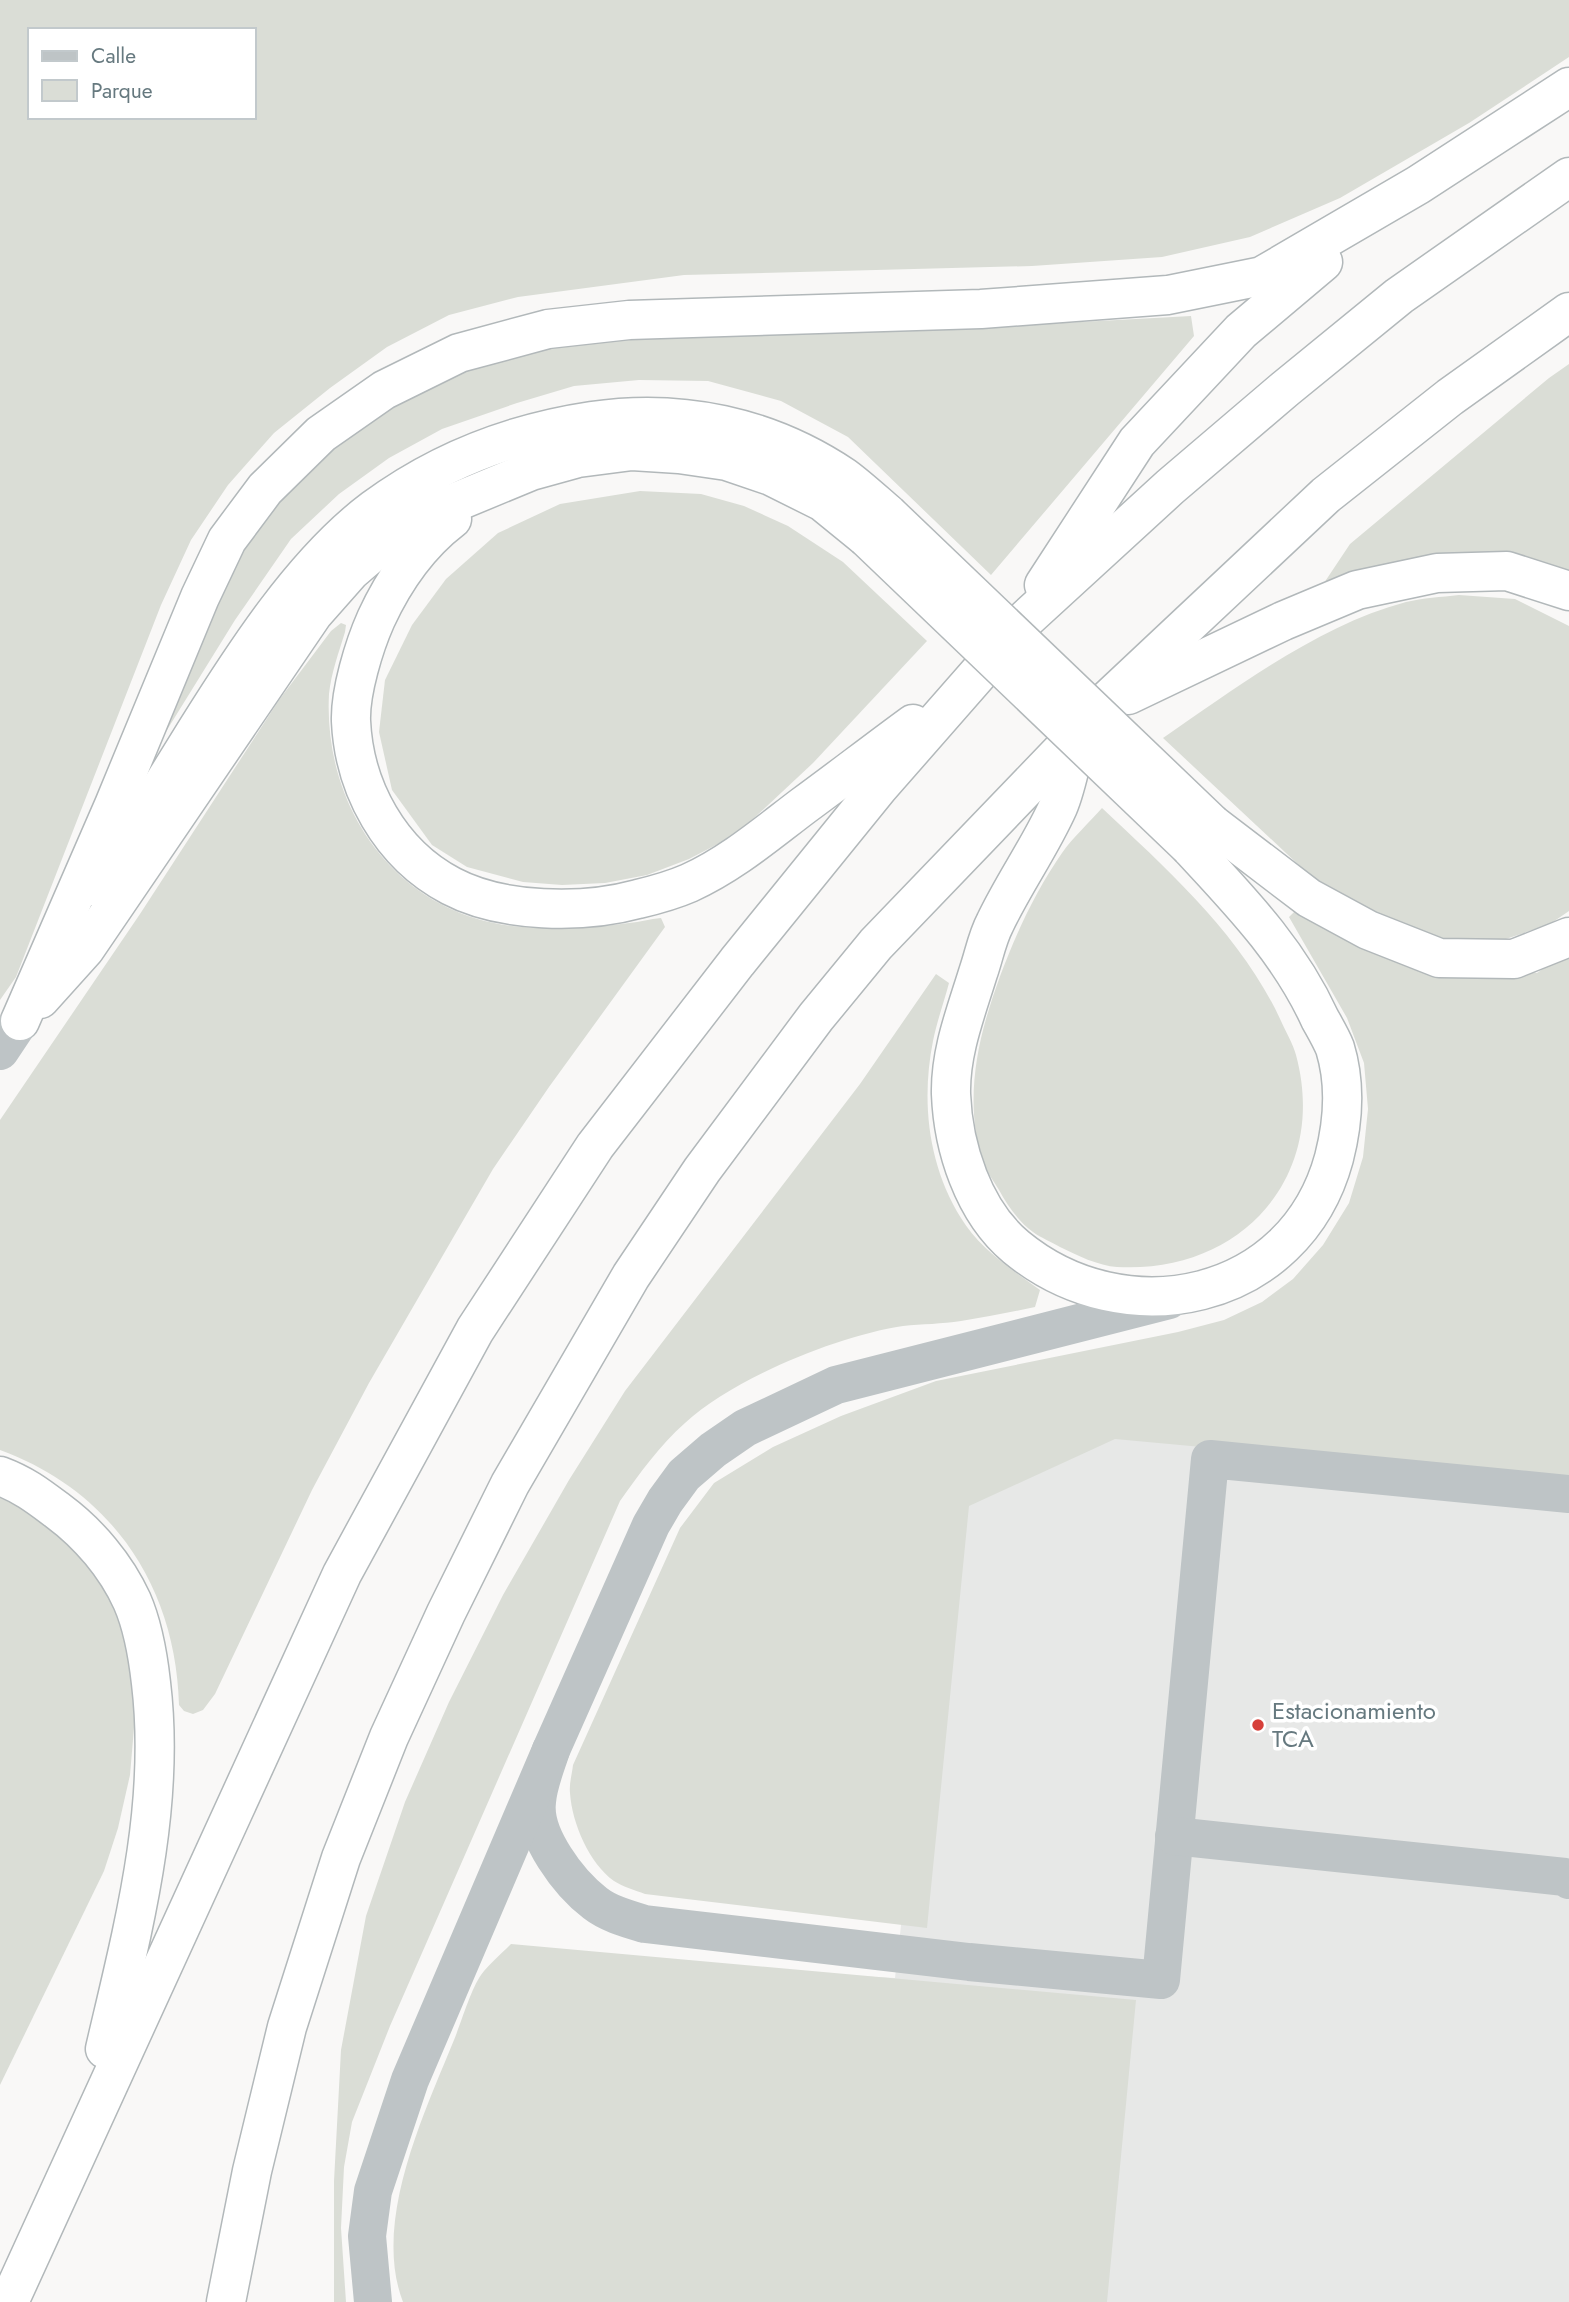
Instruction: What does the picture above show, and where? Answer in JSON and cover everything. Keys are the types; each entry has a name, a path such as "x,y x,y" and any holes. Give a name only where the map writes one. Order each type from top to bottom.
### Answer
{"highway":[{"path":"10,1036 227,540 265,489 321,434 384,390 458,353 562,328 629,320 981,309 1168,295 1262,276 1418,185 1569,87"},
{"path":"9,2302 342,1574 475,1331 595,1146 737,962 878,788 1027,618 1170,487 1284,389 1399,296 1569,177"},
{"path":"1027,618 1041,589 1110,482 1138,442 1174,400 1241,331 1418,185"},
{"path":"226,2302 252,2171 287,2027 341,1858 389,1737 510,1484 631,1276 702,1170 816,1017 876,944 1088,722 1325,495 1450,397 1569,312"},
{"path":"10,1036 240,661 323,557 372,511 411,484 464,456 519,436 628,416 685,418 739,428 791,448 844,477 877,525 1201,835 1309,898 1368,930 1439,958 1514,960 1569,937"},
{"path":"10,1036 85,949 320,605 351,571 386,541 427,514 531,471 579,458 632,451 727,461 771,476 822,502 877,525"},
{"path":"489,490 444,525 409,561 386,598 369,635 358,673 351,719 356,764 369,799 389,832 411,858 451,886 488,899 540,908 587,907 635,900 687,884 727,863 977,677"},
{"path":"1201,835 1250,912 1293,968 1335,1048 1342,1092 1340,1136 1329,1174 1312,1209 1291,1238 1263,1264 1236,1279 1202,1291 1161,1297 1118,1294 1083,1285 1049,1269 1014,1246 986,1213 968,1175 955,1133 951,1091 956,1043 993,925 1058,806 1088,722 1283,621 1357,590 1437,573 1507,571 1569,591"},
{"path":"0,1476 23,1485 77,1525 108,1560 132,1601 148,1654 155,1713 151,1832 86,2132"}],"lane":[{"path":"373,2302 367,2236 373,2191 410,2080 551,1749 651,1525 664,1501 684,1475 713,1450 745,1428 836,1385 1202,1291"},
{"path":"551,1749 537,1803 539,1826 549,1849 576,1884 596,1904 620,1917 645,1924 1161,1980 1210,1459 1569,1494"},
{"path":"1174,1836 1568,1878"}],"shaded area":[{"path":"1569,1113 1569,2302 440,2302 541,1960 895,1978 902,1917 855,1437 1358,1341"}],"green space":[{"path":"0,0 1569,0 1569,57 1469,123 1340,198 1250,237 1162,257 1032,266 684,275 518,297 449,315 387,347 274,433 228,485 191,540 161,605 16,977 0,1000"},
{"path":"1191,316 1194,336 991,575 848,437 781,401 708,381 639,380 574,386 442,429 389,458 339,494 291,539 235,620 162,738 225,586 245,545 279,496 333,445 392,404 463,367 552,345 641,335 951,329"},
{"path":"1569,364 1569,573 1460,553 1367,572 1320,589 1350,544"},
{"path":"640,491 701,494 744,506 788,526 843,562 927,641 813,763 737,834 689,859 647,875 605,883 562,885 523,882 467,867 432,845 392,790 379,732 385,680 412,625 446,579 498,533 560,504"},
{"path":"1459,595 1515,599 1569,626 1569,911 1550,924 1497,942 1441,942 1362,913 1303,869 1163,738 1279,660 1342,626 1406,602"},
{"path":"341,623 346,625 345,632 333,670 329,694 330,736 339,776 353,813 374,847 401,876 433,900 470,917 512,926 585,927 661,918 665,927 493,1169 369,1383 312,1490 215,1694 203,1710 193,1714 184,1711 179,1705 175,1662 166,1621 151,1583 130,1549 105,1518 75,1491 40,1468 0,1450 0,1120 140,914 279,700 331,631"},
{"path":"1102,808 1202,906 1246,961 1265,990 1293,1047 1303,1099 1299,1141 1286,1178 1265,1209 1236,1235 1202,1254 1161,1265 1103,1265 1033,1232 1014,1213 985,1167 975,1128 974,1091 978,1054 986,1019 1008,955 1050,871 1071,841"},
{"path":"1300,906 1357,941 1537,973 1569,951 1569,1481 1115,1439 969,1506 927,1928 645,1894 614,1881 597,1864 578,1829 570,1793 573,1765 680,1528 714,1483 773,1447 841,1416 936,1381 1178,1332 1224,1320 1262,1302 1293,1279 1323,1245 1349,1203 1363,1157 1368,1109 1364,1063 1347,1018 1289,917"},
{"path":"936,974 949,983 929,1064 928,1109 934,1155 950,1198 968,1229 997,1258 1040,1290 1035,1307 961,1321 877,1331 818,1349 758,1375 730,1390 685,1423 658,1450 620,1501 390,2026 352,2122 344,2167 341,2228 346,2302 334,2302 334,2181 341,2050 366,1916 405,1802 449,1702 503,1595 569,1480 625,1391 860,1084"},
{"path":"0,1489 89,1561 118,1612 130,1657 135,1716 130,1775 118,1828 104,1871 0,2085"},
{"path":"511,1944 1136,2000 1107,2302 403,2302 395,2271 394,2238 406,2169 429,2101 477,1981"}],"place":[{"name":"Estacionamiento TCA","path":"1258,1725"}]}
